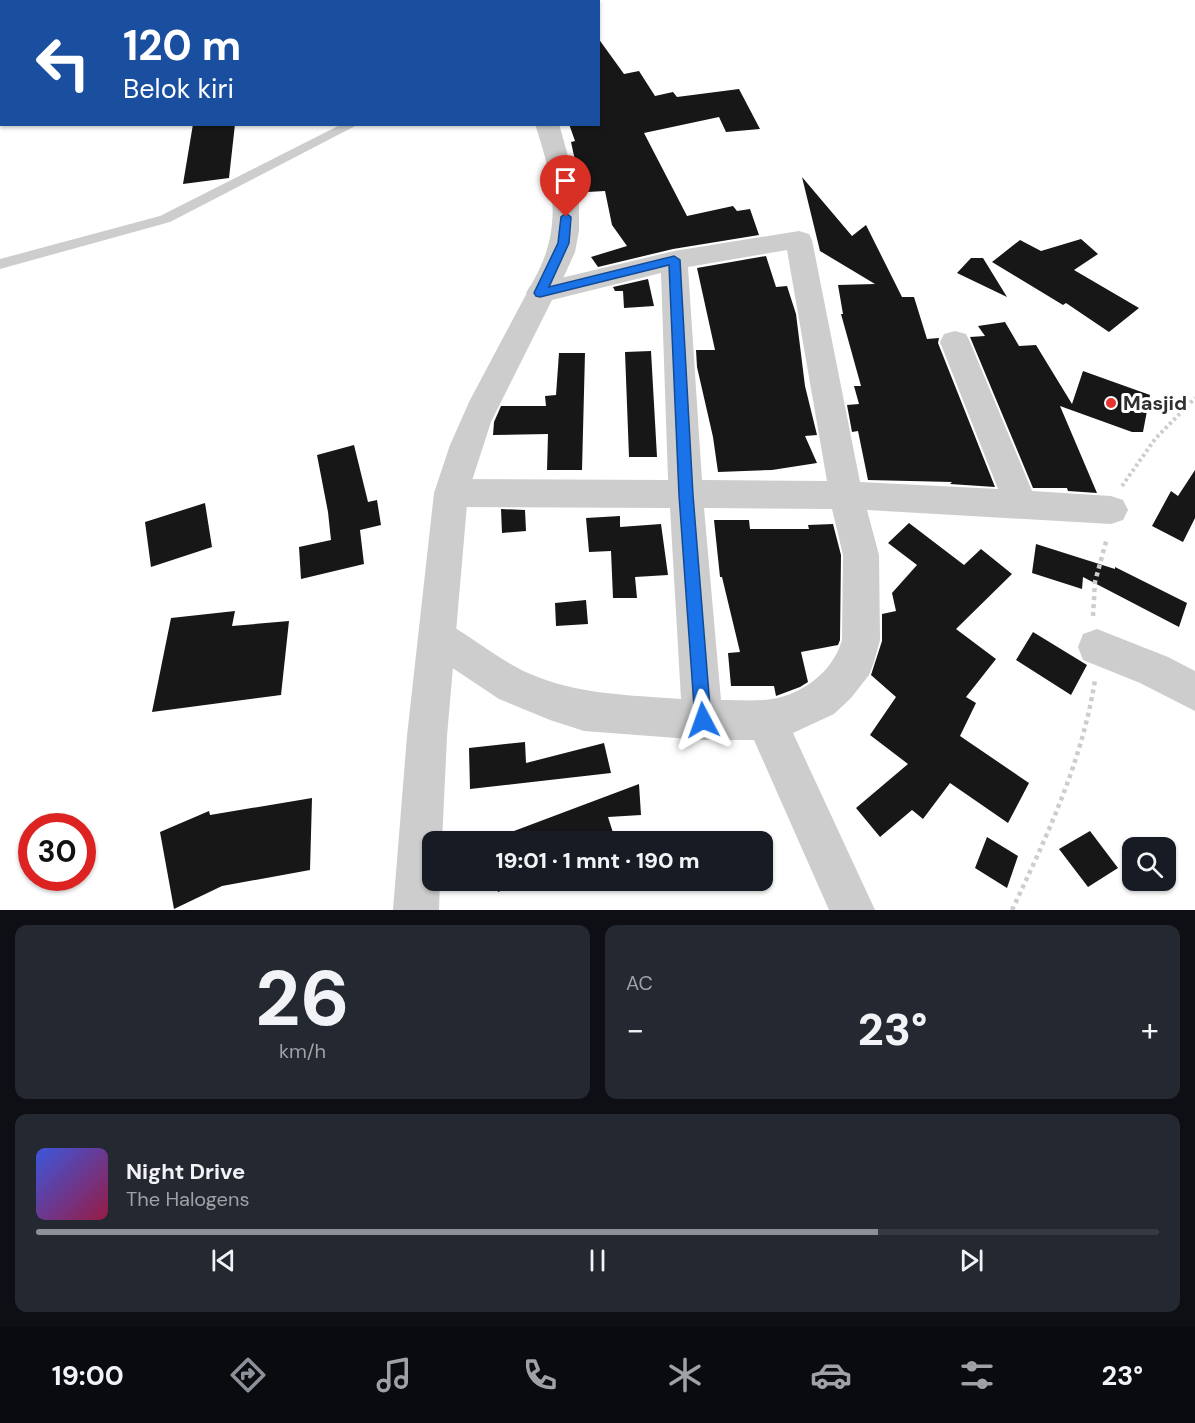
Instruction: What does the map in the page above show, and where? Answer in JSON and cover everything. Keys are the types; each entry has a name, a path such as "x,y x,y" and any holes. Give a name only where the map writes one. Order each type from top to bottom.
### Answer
{"street":[{"path":"416,910 427,736 451,493 459,461 472,430 558,257 566,232 557,153 548,126"},
{"path":"437,638 513,686 550,701 584,711 703,720 766,720 793,713 820,700 837,685 855,663 861,640 861,555 846,495 799,240 753,245 674,260 540,293"},
{"path":"674,260 686,495 703,720"},
{"path":"955,342 1021,505"},
{"path":"451,493 846,495 1111,510"},
{"path":"1096,647 1154,670 1195,692"},
{"path":"766,720 852,910"}],"lane":[{"path":"0,264 165,219 349,126"}],"path":[{"path":"1012,910 1038,857 1080,749 1093,699 1096,647 1095,582 1107,537 1111,510 1121,488 1144,451 1195,398"}],"building":[{"path":"600,41 624,74 639,71 655,96 673,92 677,97 739,89 760,129 726,132 719,117 644,133 687,216 733,206 737,211 750,209 759,235 673,249 598,267 591,257 627,246 612,225 605,191 587,192 585,164 576,165 571,142 575,141 570,126 600,126"},
{"path":"193,126 235,126 229,178 183,184"},
{"path":"802,177 852,236 866,225 902,297 914,297 927,339 939,338 938,343 995,487 950,484 952,482 868,480 858,431 852,432 847,405 859,404 854,386 861,386 841,314 843,314 838,285 875,284 820,251"},
{"path":"1081,239 1098,254 1074,270 1139,308 1109,332 1066,303 1063,305 992,262 1020,240 1041,251"},
{"path":"766,256 776,287 787,286 796,314 805,386 817,435 805,436 817,463 772,470 718,472 713,437 697,367 696,350 715,350 697,268"},
{"path":"971,258 983,258 1007,297 957,273"},
{"path":"648,279 654,306 624,308 623,291 615,291 613,287"},
{"path":"1005,322 1019,346 1036,345 1072,404 1083,371 1150,395 1143,432 1132,432 1060,406 1097,493 1068,491 1067,488 1033,488 970,337 985,336 978,326"},
{"path":"651,351 657,457 629,457 625,352"},
{"path":"559,353 585,353 582,470 547,470 548,434 493,435 494,422 501,406 546,406 545,396 556,395"},
{"path":"354,445 368,502 377,500 381,525 360,530 364,564 301,579 299,547 331,540 317,455"},
{"path":"1195,470 1195,518 1183,542 1152,526 1171,491 1178,496"},
{"path":"205,503 212,547 151,567 145,522"},
{"path":"501,509 525,510 526,531 502,533"},
{"path":"620,516 620,527 661,524 668,575 635,577 637,598 613,598 611,551 589,552 586,518"},
{"path":"714,520 749,520 750,529 809,529 808,525 833,524 841,555 840,640 838,645 801,652 808,682 800,687 776,696 774,686 731,686 728,653 740,652 722,577 720,577"},
{"path":"909,523 964,565 981,549 1012,574 956,629 996,659 966,697 976,703 960,736 1029,783 1008,823 950,783 923,819 912,810 880,837 856,808 908,764 870,735 896,697 871,675 882,641 882,614 896,611 892,593 917,565 888,543"},
{"path":"1036,544 1115,569 1115,567 1187,603 1179,627 1083,577 1082,589 1032,573"},
{"path":"586,600 588,624 556,626 555,603"},
{"path":"235,611 232,626 289,621 281,695 152,712 171,618"},
{"path":"1033,632 1087,665 1071,695 1016,660"},
{"path":"525,742 526,763 604,743 611,773 470,789 469,748"},
{"path":"639,784 641,815 608,817 612,831 514,831"},
{"path":"312,798 310,870 222,886 174,909 160,832 209,811 210,815"},
{"path":"1090,831 1118,868 1088,887 1059,849"},
{"path":"987,837 1018,856 1007,888 975,868"}],"place":[{"name":"Masjid","path":"1111,403"}],"route":[{"path":"566,217 563,243 540,293 674,260 686,495 703,720"}]}
